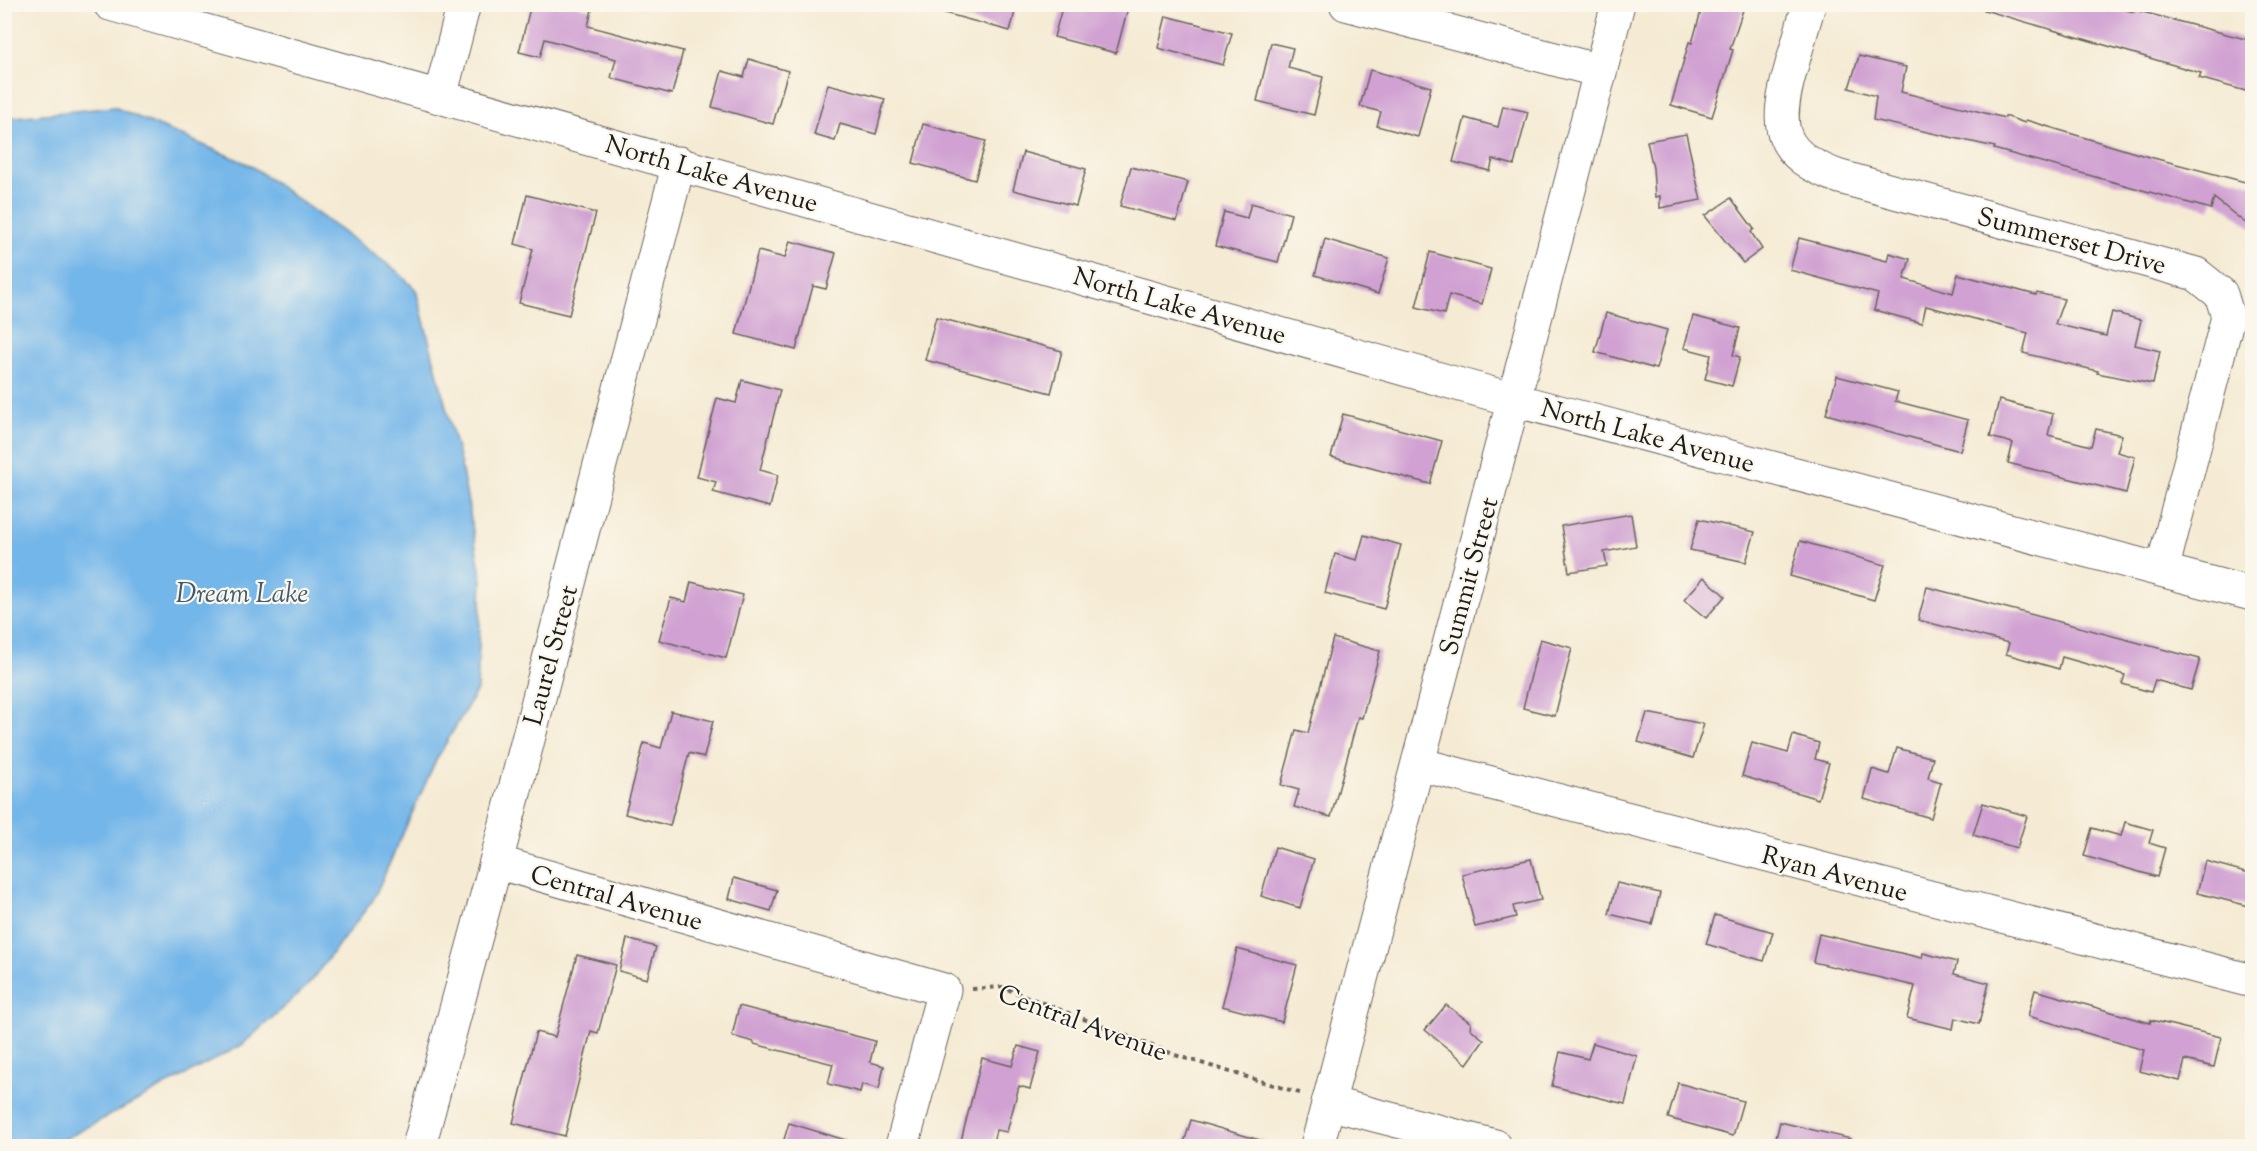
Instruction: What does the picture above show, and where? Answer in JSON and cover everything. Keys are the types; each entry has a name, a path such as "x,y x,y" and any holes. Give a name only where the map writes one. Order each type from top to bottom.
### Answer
{"street":[{"name":"North Lake Avenue","path":"110,4 1514,400 2253,594"},
{"path":"440,97 464,4"},
{"path":"1346,4 1600,72"},
{"name":"Summit Street","path":"1317,1146 1618,4"},
{"name":"Summerset Drive","path":"1809,4 1781,111 1782,126 1793,149 1813,167 1840,177 2196,274 2221,294 2228,317 2162,570"},
{"name":"Laurel Street","path":"419,1146 496,862 679,163"},
{"name":"Ryan Avenue","path":"1418,764 2253,981"},
{"name":"Central Avenue","path":"496,862 944,990"},
{"path":"902,1146 944,990"},
{"path":"1329,1103 1495,1146"}],"path":[{"name":"Central Avenue","path":"944,990 1002,987 1178,1056 1329,1103"}],"water":[{"name":"Dream Lake","path":"114,107 250,165 397,271 416,290 461,465 482,580 477,690 436,760 373,900 307,986 242,1045 52,1146 5,1146 5,118"}],"building":[{"path":"531,4 573,4 592,10 588,26 683,51 672,94 611,78 616,59 545,39 540,57 519,52"},
{"path":"937,4 1017,4 1010,31 937,11"},
{"path":"1063,4 1129,4 1116,53 1054,37"},
{"path":"1703,4 1745,4 1712,117 1671,105 1689,42 1692,43"},
{"path":"1984,4 2105,4 2253,41 2253,93 2199,78 2201,73 1984,10"},
{"path":"1166,16 1232,33 1223,65 1158,48"},
{"path":"1271,43 1293,48 1288,68 1323,77 1314,115 1257,101"},
{"path":"1859,56 1906,67 1901,92 2005,118 2005,116 2025,123 2026,120 2142,155 2253,184 2253,229 2214,198 2211,209 1994,149 1995,147 1873,120 1876,96 1849,88"},
{"path":"749,59 788,71 773,124 712,107 722,71 744,77"},
{"path":"1370,70 1431,87 1418,137 1377,126 1381,112 1360,106"},
{"path":"828,84 885,99 876,134 840,124 835,141 814,135"},
{"path":"1503,106 1528,112 1514,165 1493,159 1490,171 1453,162 1465,118 1498,127"},
{"path":"923,124 986,141 975,180 913,163"},
{"path":"1686,134 1701,200 1660,208 1660,196 1655,197 1653,168 1647,141"},
{"path":"1023,152 1086,169 1076,206 1013,190"},
{"path":"1131,167 1188,182 1177,221 1120,206"},
{"path":"527,195 596,213 569,315 519,303 533,249 515,244"},
{"path":"1731,198 1754,229 1751,232 1762,249 1743,263 1705,216"},
{"path":"1251,203 1291,214 1278,262 1215,246 1224,212 1247,218"},
{"path":"1799,238 1887,261 1889,253 1910,259 1904,279 1953,293 1958,274 2036,295 2037,293 2064,299 2055,324 2106,336 2112,312 2141,320 2135,345 2160,351 2153,384 2097,373 2098,371 2023,353 2028,333 1926,306 1922,323 1874,310 1878,294 1790,270"},
{"path":"1325,239 1389,258 1378,294 1315,275"},
{"path":"790,241 836,253 826,289 813,286 796,350 736,334 758,251 785,258"},
{"path":"1430,252 1491,269 1482,304 1449,295 1444,314 1416,307"},
{"path":"1606,313 1667,330 1656,369 1595,352"},
{"path":"1693,316 1740,328 1733,355 1740,357 1732,386 1705,379 1711,355 1684,348"},
{"path":"936,317 1062,351 1051,393 925,360"},
{"path":"1837,376 1898,392 1895,401 1968,420 1960,451 1826,414"},
{"path":"742,380 780,390 760,470 778,475 770,507 713,492 716,482 697,477 717,398 736,403"},
{"path":"1999,400 2053,414 2048,435 2091,446 2096,429 2122,435 2117,452 2135,457 2126,493 2008,463 2013,443 1990,437"},
{"path":"1343,414 1442,441 1430,484 1331,457"},
{"path":"1631,514 1636,546 1604,552 1607,566 1569,572 1561,526"},
{"path":"1699,519 1755,532 1746,562 1690,550"},
{"path":"1364,535 1401,545 1384,609 1325,593 1335,554 1357,560"},
{"path":"1800,541 1885,565 1874,600 1790,576"},
{"path":"1704,577 1725,596 1706,618 1684,600"},
{"path":"691,582 743,595 726,658 659,640 671,598 686,602"},
{"path":"1927,587 2200,659 2191,690 2155,680 2151,692 2122,684 2125,675 2062,657 2059,669 2006,654 2009,643 1918,620"},
{"path":"1333,638 1380,651 1362,718 1358,717 1331,817 1294,807 1299,790 1281,785 1296,730 1308,733"},
{"path":"1540,639 1572,648 1555,716 1523,708"},
{"path":"671,711 713,721 704,757 689,753 670,826 625,814 644,743 661,748"},
{"path":"1647,713 1704,724 1693,758 1638,742"},
{"path":"1793,735 1819,743 1815,759 1829,763 1818,799 1742,776 1752,743 1788,753"},
{"path":"1897,748 1933,758 1928,778 1941,782 1931,818 1864,799 1872,769 1889,774"},
{"path":"1983,803 2027,816 2017,848 1973,835"},
{"path":"2125,822 2153,830 2149,843 2165,848 2157,877 2084,856 2092,828 2121,836"},
{"path":"1275,847 1314,859 1300,908 1261,896"},
{"path":"1531,859 1541,900 1513,906 1516,917 1475,927 1462,874"},
{"path":"2205,861 2253,874 2253,907 2197,893"},
{"path":"734,878 777,890 771,911 729,899"},
{"path":"1617,883 1660,893 1652,924 1609,914"},
{"path":"1715,915 1773,932 1764,961 1706,944"},
{"path":"1819,934 1922,958 1923,953 1957,962 1954,974 1989,983 1979,1024 1955,1018 1953,1029 1907,1018 1915,986 1813,962"},
{"path":"627,939 656,947 647,979 619,971"},
{"path":"1237,949 1297,965 1282,1022 1222,1006"},
{"path":"577,955 616,965 598,1033 591,1031 565,1136 513,1123 536,1032 555,1037"},
{"path":"2035,990 2150,1023 2151,1020 2221,1037 2214,1067 2185,1060 2180,1081 2139,1071 2144,1050 2028,1016"},
{"path":"1446,1005 1471,1023 1470,1028 1484,1040 1467,1064 1425,1030"},
{"path":"739,1006 875,1041 870,1062 884,1066 879,1089 862,1084 860,1092 828,1084 833,1064 754,1044 754,1042 732,1036"},
{"path":"1593,1043 1637,1056 1625,1104 1552,1086 1560,1052 1588,1059"},
{"path":"1018,1046 1040,1052 1030,1089 1019,1086 1007,1132 996,1130 992,1146 961,1141 982,1058 1012,1066"},
{"path":"1678,1083 1743,1101 1733,1136 1668,1118"},
{"path":"1191,1120 1263,1141 1262,1146 1183,1146"},
{"path":"1780,1122 1851,1139 1850,1146 1774,1146"},
{"path":"789,1123 849,1141 849,1146 782,1146"}]}
